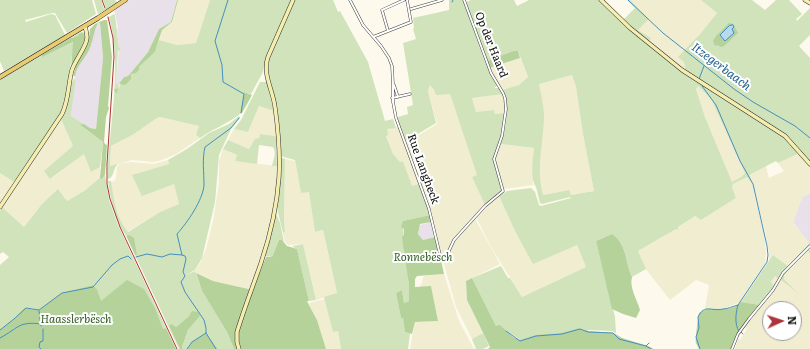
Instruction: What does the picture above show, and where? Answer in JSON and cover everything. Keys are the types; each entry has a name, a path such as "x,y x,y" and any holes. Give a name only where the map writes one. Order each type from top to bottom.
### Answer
{"main road":[{"path":"0,77 126,0"},
{"path":"239,349 236,342 237,332 262,262 275,210 278,188 279,168 276,112 272,92 266,76 266,65 268,57 293,0"},
{"path":"601,0 630,28 682,70 785,136 810,164"},
{"path":"805,0 810,3"},
{"path":"0,207 62,114 66,105 72,71 77,57 86,43 87,34 85,26"},
{"path":"75,32 83,31 87,34"}],"street":[{"name":"Rue Langheck","path":"350,0 358,18 381,46 389,58 392,66 392,98 396,118 429,209 441,259"},
{"path":"373,37 412,22 405,0 382,10 388,31"},
{"path":"428,0 430,4"},
{"path":"411,10 441,0"},
{"name":"Op der Haard","path":"441,259 446,257 454,240 485,206 503,191 494,159 502,136 506,109 505,98 489,67 464,0"},
{"name":"Rue Langheck","path":"393,84 398,97"},
{"path":"392,98 410,94"},
{"path":"732,349 738,334 748,319 773,290 783,273 810,246"}],"shaded area":[{"path":"129,0 177,0 171,22 159,29 148,52 129,75 126,78 124,77 118,85 116,83 119,48 118,28 114,9"},
{"path":"178,0 210,0 196,43 177,45 159,40 162,30 172,22"},
{"path":"630,0 701,0 717,13 679,57 684,62 684,69 649,41 651,38 638,30 649,19"},
{"path":"98,23 100,23 103,58 96,129 90,128 71,116 75,74 91,45 95,28"},
{"path":"520,58 528,77 519,85 502,90 489,68"},
{"path":"572,75 576,87 594,191 570,195 569,190 542,195 539,163 543,127 543,107 538,84"},
{"path":"430,85 434,90 450,94 478,175 472,177 485,205 454,239 445,257 442,257 429,202 418,176 420,175 406,143 437,124 428,91"},
{"path":"698,86 712,101 745,173 732,182 705,117 696,89"},
{"path":"503,94 505,113 495,114 494,110 476,112 472,98"},
{"path":"259,106 274,111 276,136 260,134 259,138 254,141 249,149 228,140 234,129 248,132"},
{"path":"160,117 200,126 196,135 200,138 176,154 162,160 153,162 132,160 110,167 111,146 134,134"},
{"path":"61,119 73,146 51,179 85,153 91,172 100,167 101,177 84,191 67,201 58,189 42,204 24,227 2,207"},
{"path":"398,127 419,184 412,187 403,161 400,162 393,154 386,135 387,129"},
{"path":"501,144 534,148 533,185 504,189 495,159"},
{"path":"223,149 237,155 235,161 277,166 274,206 258,266 250,289 213,281 196,273 195,271 206,249 213,221 219,183 219,161"},
{"path":"799,154 810,167 810,193 802,197 793,222 809,243 788,266 773,255 769,261 765,232 753,184 748,175 766,166 769,178 784,171 778,163"},
{"path":"285,159 295,161 301,193 309,191 315,232 323,230 337,294 316,300 303,244 288,245 285,242 283,233 285,232"},
{"path":"168,160 169,164 133,175 174,184 179,204 160,212 127,232 120,222 114,204 111,182 116,178 117,167 120,164 130,162 154,164"},
{"path":"0,173 14,182 0,204"},
{"path":"747,177 752,184 764,233 766,253 765,264 740,302 726,308 705,308 709,285 696,280 670,300 645,268 638,251 695,216 701,220 736,198 732,187 733,184"},
{"path":"810,193 809,243 793,222 802,197"},
{"path":"499,196 515,231 559,252 577,245 586,267 522,297 491,247 476,217"},
{"path":"474,219 500,264 466,281 467,300 483,333 472,339 456,307 443,260 448,255 456,238"},
{"path":"431,222 434,238 423,240 418,234 420,225"},
{"path":"808,250 810,253 810,349 735,349 738,339 740,340 747,329 744,326 772,287 771,282 773,277 779,277 800,295 784,279 784,276"},
{"path":"444,274 459,321 474,349 410,349 415,322 438,321 431,287 420,287 424,276"},
{"path":"325,299 333,331 338,331 341,349 326,349 317,320 309,303"}],"green space":[{"path":"0,0 92,0 96,14 67,33 55,13 25,20 26,22 51,14 55,15 65,35 4,71 0,61"},
{"path":"94,0 101,0 104,9 106,8 103,0 115,0 118,3 98,14"},
{"path":"177,0 172,22 162,30 155,52 139,67 140,69 136,73 131,74 131,79 125,85 119,84 116,93 114,89 117,89 118,85 124,77 129,75 148,52 159,29 171,22"},
{"path":"210,0 292,0 266,57 263,72 251,94 244,92 240,114 200,138 196,135 199,126 160,117 157,118 134,134 111,146 110,166 118,164 112,177 108,179 115,71 113,35 109,17 114,14 115,15 119,48 121,49 118,51 116,83 118,85 116,93 124,80 139,70 139,67 155,52 159,40 177,45 196,43"},
{"path":"295,0 333,0 338,12 340,11 368,62 385,121 393,119 396,128 387,129 388,135 386,136 393,154 400,162 403,161 412,186 419,184 430,215 403,221 409,301 404,303 402,290 396,293 401,318 403,317 405,332 410,333 408,349 341,349 338,331 333,332 324,297 337,293 323,230 315,232 309,192 301,193 295,160 280,156 277,109 268,70 269,57"},
{"path":"449,0 463,0 483,55 497,86 494,88 499,88 503,94 472,98 476,112 494,110 495,114 505,113 503,130 494,161 501,181 502,191 485,205 472,177 477,175 450,94 436,95 430,85 428,91 436,123 406,141 398,120 398,117 408,114 407,107 413,105 403,43 416,39 413,29 413,18 449,10"},
{"path":"471,0 514,0 517,6 529,0 604,0 624,19 635,8 627,0 630,0 649,19 638,30 651,38 649,41 684,69 684,62 678,57 700,34 717,13 701,0 752,0 765,10 776,0 789,0 802,14 796,19 797,21 810,8 810,35 799,46 810,58 810,167 798,154 778,163 776,161 749,175 755,191 747,177 733,184 732,187 736,198 701,220 695,216 678,227 678,230 676,229 638,251 646,269 632,277 623,247 617,238 612,234 596,241 615,317 616,333 612,331 588,331 579,328 561,333 530,337 520,340 496,326 472,278 501,266 522,297 586,267 577,245 533,264 515,231 499,196 507,191 531,188 535,192 539,205 541,206 571,198 542,204 540,203 533,179 532,168 534,148 501,144 506,115 506,102 502,90 519,85 528,77 518,51 487,61 466,2","holes":["572,75 576,87 594,191 571,195 569,190 543,195 540,176 540,156 544,114 539,84","698,86 712,101 745,173 732,182 705,117 696,89"]},
{"path":"104,20 107,20 112,57 109,108 106,117 104,142 107,145 105,175 102,179 100,178 103,142 80,125 84,124 90,128 96,129 103,58 100,23 98,23 90,49 78,68 75,76 73,76 77,62 89,38 90,29 95,24"},
{"path":"729,23 733,24 738,33 724,46 715,46 713,41 716,36"},
{"path":"81,32 85,35 79,35 42,56 74,42 65,103 62,113 14,182 0,173 0,80"},
{"path":"83,33 85,37 84,41 71,69 73,42 42,57 42,55 71,38"},
{"path":"85,35 85,42 75,59 84,41"},
{"path":"514,51 518,51 520,58 489,68 487,61"},
{"path":"73,79 75,80 75,84 71,116 84,124 81,126 103,142 100,167 91,172 84,154 50,179 44,171 73,146 61,119 65,115 64,113"},
{"path":"260,82 267,82 274,111 259,106 248,132 234,129 241,120"},
{"path":"244,92 252,95 242,113 240,113"},
{"path":"239,116 240,118 231,129 219,155 215,202 202,258 195,270 184,276 195,271 202,291 227,332 234,349 218,349 206,333 189,345 187,349 183,349 182,347 188,330 200,316 189,316 176,327 169,326 179,349 135,255 137,255 134,248 117,220 111,200 108,181 111,181 114,201 120,220 128,232 160,212 179,204 174,184 142,196 132,175 169,164 168,160 187,149 209,133 229,124"},
{"path":"260,134 276,136 277,166 272,166 275,154 273,147 259,145 257,164 235,161 237,155 223,149 228,140 249,149 255,139 259,138"},
{"path":"280,157 285,159 285,232 283,233 277,208"},
{"path":"105,175 109,200 118,225 166,328 163,330 156,310 100,301 97,289 93,285 63,293 39,310 24,308 14,319 0,330 0,265 9,257 3,252 0,254 0,211 2,207 24,227 42,204 58,189 67,201 84,191 101,177 102,179"},
{"path":"276,213 284,242 279,240 272,257 264,256"},
{"name":"Ronnebësch","path":"430,215 433,226 431,222 420,224 418,234 423,240 436,237 444,274 417,276 415,279 415,287 431,286 438,321 415,322 412,334 405,332 396,293 402,290 404,303 409,301 409,285 402,237 404,235 404,229 401,227 403,221"},
{"path":"612,234 617,238 623,248 632,277 632,289 640,310 636,318 612,309 596,241"},
{"path":"129,235 134,238 137,255 135,255 126,236"},
{"path":"279,240 282,240 287,246 297,249 309,301 307,301 317,320 326,349 234,349 227,332 202,291 196,273 213,281 253,290 266,257 272,257"},
{"path":"810,242 810,246 808,248 810,253 807,251 784,276 784,279 800,295 775,276 771,282 773,284 772,286 776,283 777,284 760,305 741,302 773,255 788,266"},
{"path":"303,244 316,300 309,301 297,249 293,247"},
{"path":"472,278 496,326 500,325 513,337 520,340 536,335 561,333 579,328 588,331 614,333 622,338 654,349 488,349 490,347 467,300 466,281"},
{"name":"Haasslerbësch","path":"127,280 144,289 156,310 163,329 166,328 176,349 0,349 0,330 14,319 24,308 39,310 62,293 93,285 97,289 101,301"},
{"path":"741,302 760,305 738,334 732,349 699,349 696,341 699,313 707,309 725,309 733,307"},
{"path":"192,311 198,312 200,316 188,330 182,347 183,349 180,349 169,326 171,324 176,327 189,316"},
{"path":"206,333 218,349 187,349 192,342"},
{"path":"483,333 489,346 483,349 476,349 472,339"}],"water":[{"path":"733,25 734,27 732,29 734,33 725,41 720,35 729,26"}],"waterway":[{"path":"228,0 215,41 222,65 223,82 244,94 241,113"},
{"name":"Itzegerbaach","path":"628,0 663,33 734,89 753,102 795,126 810,138"},
{"path":"699,79 704,66"},
{"path":"702,86 716,105 740,161 753,184 767,246 767,262 738,305 736,322 739,331"},
{"path":"216,349 206,333 204,320 185,292 181,282 185,276 183,272 186,259 185,256 182,255 177,234 194,211 203,191 205,147 231,128 239,118"},
{"path":"136,257 147,254 162,257 170,254 182,255"},
{"path":"0,330 26,308 39,310 62,293 93,287 112,265 120,259 128,256 131,259"},
{"path":"700,349 696,337 699,328 698,317 703,310 719,310 738,305"},
{"path":"39,311 41,326"},
{"path":"0,338 23,324 41,324"},
{"path":"41,349 39,347 40,342 43,341 43,329"},
{"path":"506,331 520,341 536,336 562,334 580,329 588,332 613,333 619,339 646,346"},
{"path":"187,349 192,342 206,333"},
{"path":"649,343 646,346 651,349"}],"railway":[{"path":"102,0 105,8"},
{"path":"108,17 113,38 114,57 107,164 107,184 110,199 120,227 177,349"}]}
